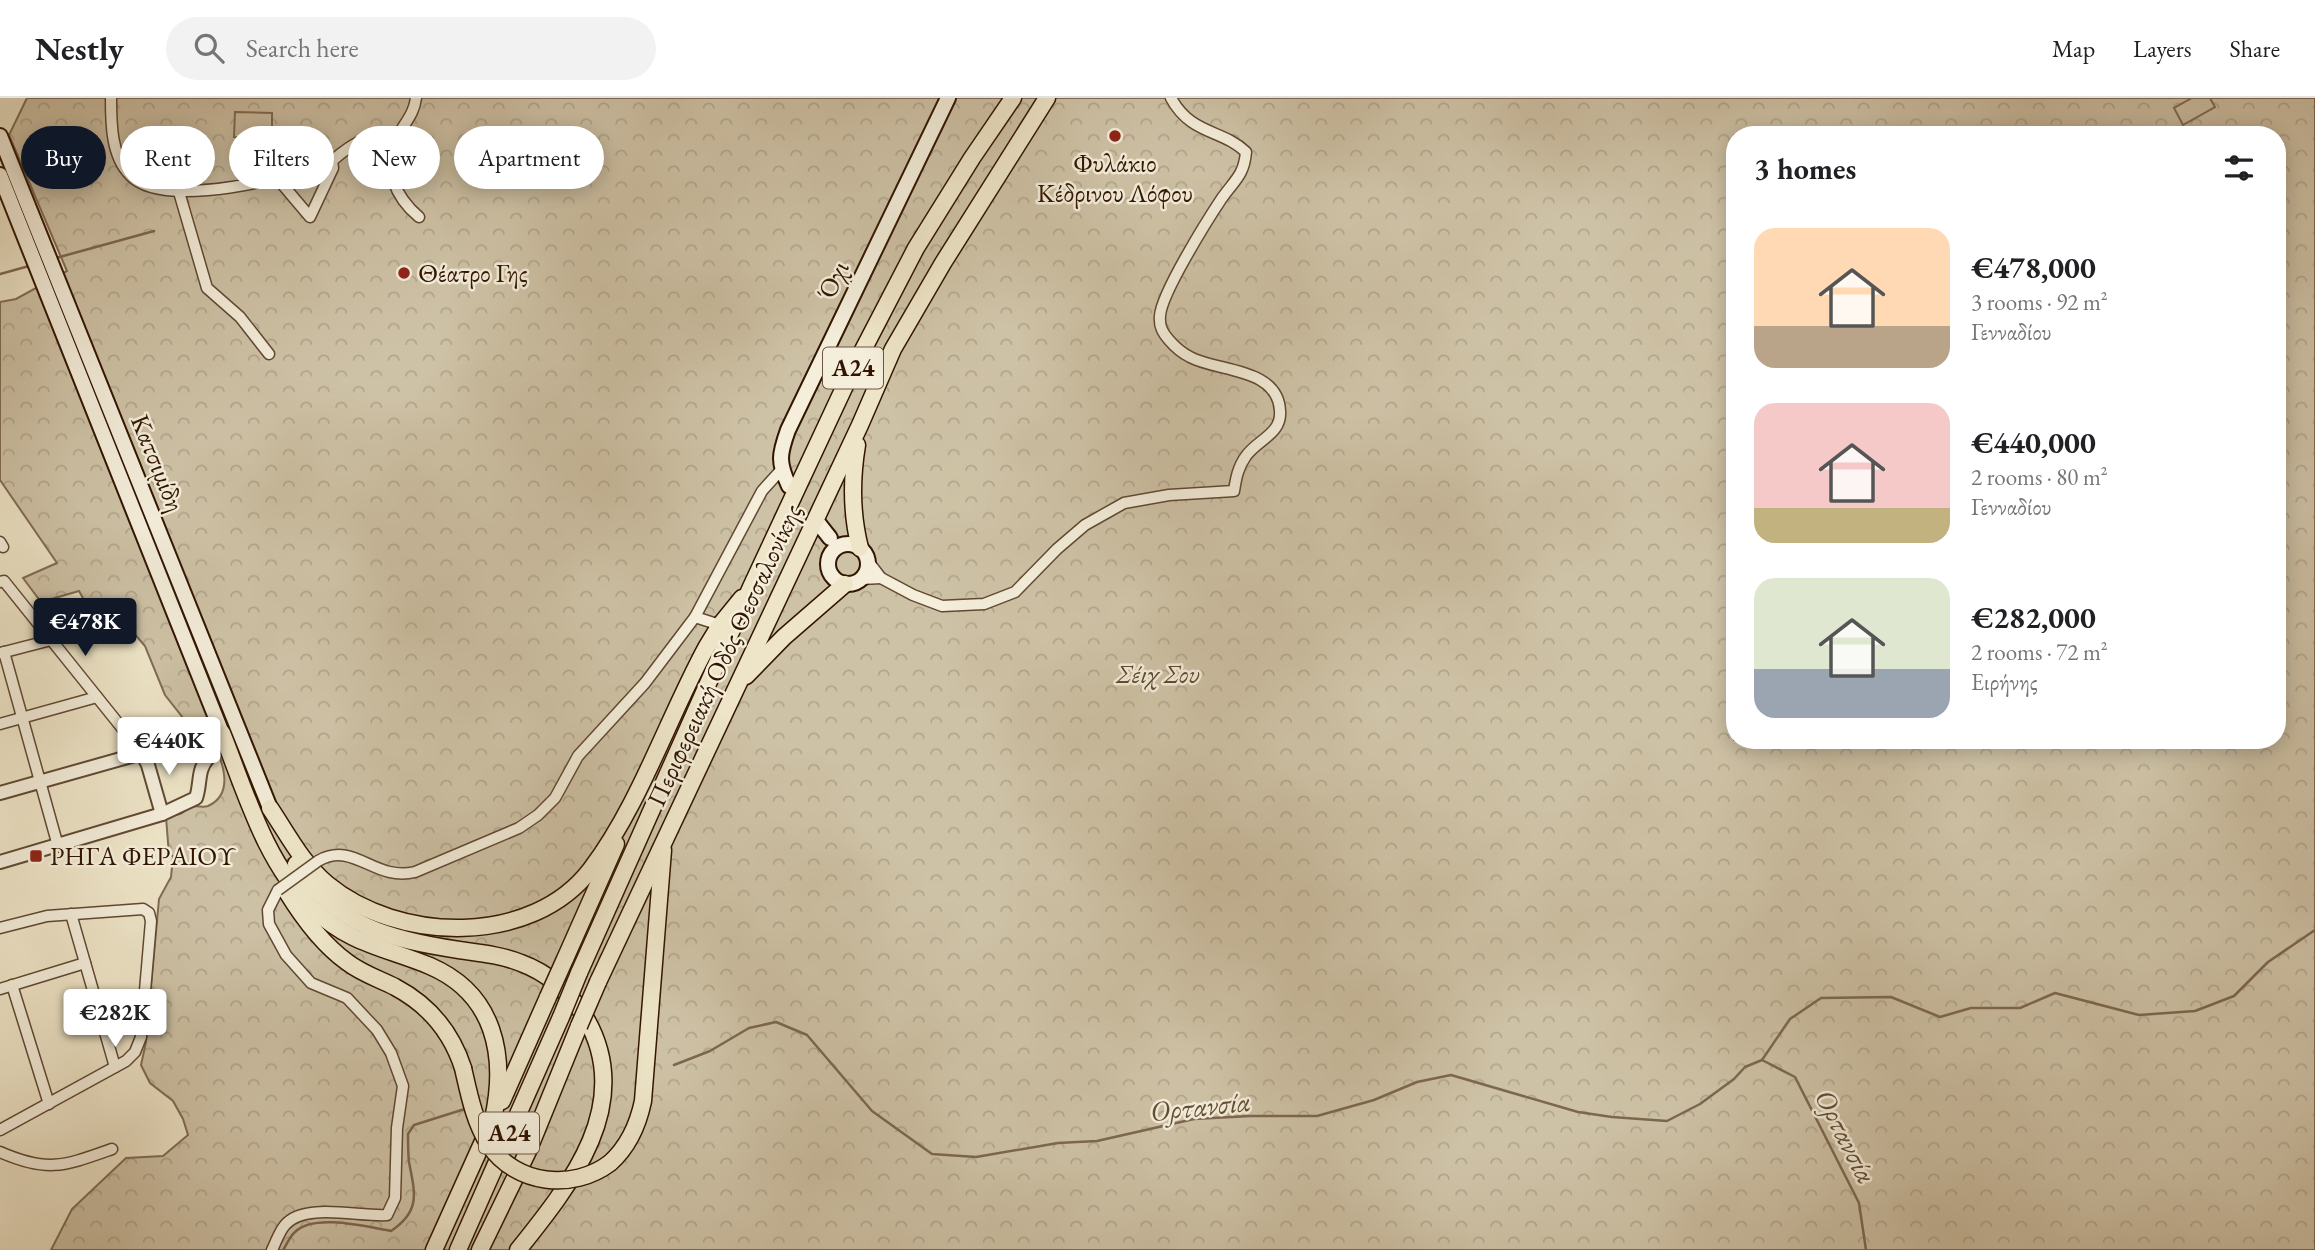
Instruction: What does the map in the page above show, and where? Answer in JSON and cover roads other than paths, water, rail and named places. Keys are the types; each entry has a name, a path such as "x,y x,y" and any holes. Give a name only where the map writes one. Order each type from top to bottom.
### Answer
{"highway":[{"path":"972,158 978,136 1001,98"},
{"name":"Περιφερειακή Οδός Θεσσαλονίκης","path":"458,1250 751,587 849,377 916,248 1013,98"},
{"name":"Περιφερειακή Οδός Θεσσαλονίκης","path":"480,1250 530,1149 598,982 860,425 893,349 1047,98"},
{"path":"858,551 851,481 860,425"},
{"path":"737,685 784,637 853,582"},
{"path":"270,808 300,857 335,890 369,909 401,921 435,928 483,926 516,919 545,906 564,894 590,870 626,812 689,679 720,625 751,587"},
{"path":"222,733 278,877 316,933 354,967 408,995 431,1013 450,1037 463,1068 478,1125 493,1150 509,1164 534,1177 563,1181 586,1176 610,1163 631,1136 639,1120 643,1101 665,837"},
{"path":"270,808 284,842 303,876 325,899 349,918 392,938 504,957 526,964 557,985 586,1020 597,1044 603,1070 604,1090 600,1116 584,1156 555,1201 518,1250"},
{"path":"434,1250 612,855 626,812"},
{"path":"259,826 292,885 327,921 370,946 441,972 463,988 476,1002 491,1027 499,1057 498,1095 493,1119"}],"main road":[{"name":"Όχι","path":"781,470 779,453 788,430 948,98"},
{"name":"Κατσιμίδη","path":"0,136 270,808"},
{"name":"Κατσιμίδη","path":"0,174 222,733"},
{"path":"781,470 789,486"},
{"path":"819,524 830,538 858,551 866,574 853,582 836,580 831,575 828,569 830,538"},
{"path":"830,556 834,550 858,551"}],"street":[{"path":"111,98 115,143 125,169 142,184 179,192 229,185"},
{"path":"404,126 410,118 416,98"},
{"path":"858,551 881,578 913,595 942,606 984,604 1015,592 1056,549 1085,525 1124,502 1169,495 1234,491 1238,469 1248,453 1277,428 1280,411 1276,396 1264,382 1243,372 1191,358 1162,332 1160,315 1176,274 1221,200 1244,169 1246,152 1237,144 1206,132 1175,105 1171,98"},
{"path":"286,189 310,217 323,189"},
{"path":"396,189 404,204 419,217"},
{"path":"179,192 207,288 240,317 269,354"},
{"path":"272,1250 286,1224 296,1216 311,1212 387,1215 396,1198 397,1128 404,1086 391,1053 377,1030 347,998 311,983 286,956 269,924 268,910 278,890 317,861 340,853 379,870 403,875 415,872 519,828 538,815 555,798 578,756 645,683 695,617 761,491 781,470"},
{"path":"853,582 881,578"},
{"path":"2,581 142,753 162,814"},
{"path":"695,617 720,625"},
{"path":"51,640 2,653 58,846"},
{"path":"0,724 97,697"},
{"path":"0,793 142,753"},
{"path":"0,862 162,814 196,798 202,764 208,758"},
{"path":"0,928 38,918 144,909 148,910 151,922 141,1037 135,1052 115,1067 0,1130"},
{"path":"72,914 115,1067"},
{"path":"0,989 85,963"},
{"path":"12,985 48,1104"},
{"path":"0,1152 28,1163 57,1166 112,1149"}],"waterway":[{"path":"56,258 154,231"},
{"path":"0,274 29,266"},
{"name":"Ορτανσία","path":"1762,1060 1790,1019 1821,998 1891,997 1940,1017 1971,1008 2020,1008 2055,993 2139,1015 2195,1011 2234,996 2268,962 2315,930"},
{"name":"Ορτανσία","path":"674,1065 710,1051 749,1028 776,1022 807,1035 872,1111 932,1154 976,1157 1058,1143 1097,1141 1194,1119 1317,1116 1374,1100 1417,1082 1451,1075 1578,1112 1667,1121 1700,1104 1734,1079 1745,1067 1762,1060 1795,1077 1859,1203 1866,1250"},
{"name":"Ορτανσία","path":"283,1250 295,1232 315,1223 341,1223 391,1231 401,1224 414,1201 408,1134 414,1125 468,1108"}],"tunnel":[{"path":"790,487 819,524"}],"place":[{"name":"Φυλάκιο Κέδρινου Λόφου","path":"1115,136"},
{"name":"Θέατρο Γης","path":"404,273"},
{"name":"ΡΗΓΑ ΦΕΡΑΙΟΥ","path":"36,856"}],"park label":[{"name":"Σέιχ Σου","path":"1158,674"}]}
